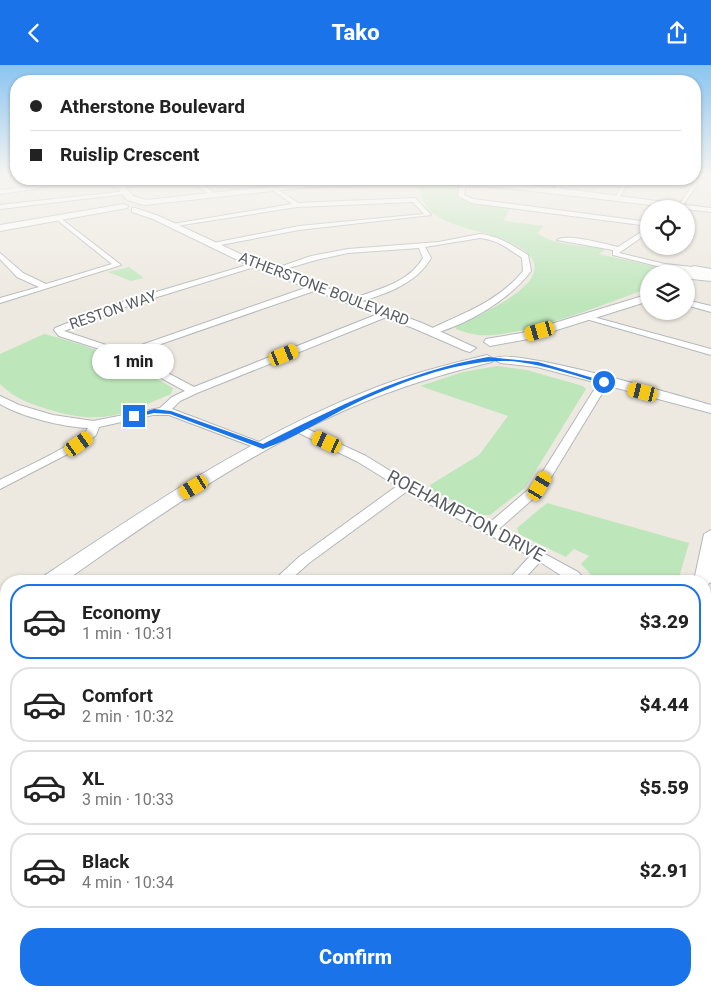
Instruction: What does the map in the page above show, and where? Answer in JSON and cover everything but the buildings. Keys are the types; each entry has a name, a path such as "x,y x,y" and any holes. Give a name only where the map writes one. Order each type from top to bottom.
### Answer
{"street":[{"path":"0,228 62,218"},
{"name":"ATHERSTONE BOULEVARD","path":"162,218 170,225 210,245 256,265 351,302 478,346"},
{"path":"170,225 212,218"},
{"path":"210,245 299,228 394,218"},
{"path":"606,218 640,223"},
{"path":"0,301 117,265 59,219"},
{"path":"640,235 618,249 615,254 665,265"},
{"path":"272,271 338,253 488,237 517,250 525,257 528,266 522,278 506,294 439,333"},
{"path":"560,240 578,241 618,249"},
{"path":"351,302 405,280 419,271 428,258 421,245"},
{"path":"0,255 20,275 44,286"},
{"name":"RESTON WAY","path":"193,391 124,354 58,330 122,305 256,265"},
{"path":"695,273 711,265"},
{"path":"695,276 709,277"},
{"path":"695,276 709,277"},
{"path":"124,354 314,288"},
{"path":"456,364 478,346 524,336 640,300"},
{"path":"695,305 711,309"},
{"path":"164,411 176,399 193,391 386,314"},
{"path":"589,317 711,352"},
{"path":"60,575 161,508 297,428 387,388 456,364 508,357 511,350 524,336"},
{"path":"478,346 511,350 538,363 711,409"},
{"path":"478,346 494,359 538,363"},
{"path":"490,530 540,486 604,382"},
{"path":"0,399 13,406 65,422 96,424 145,413 164,411 180,415 263,447"},
{"path":"0,485 79,444 88,437 96,424"},
{"name":"ROEHAMPTON DRIVE","path":"297,428 362,459 404,487 540,555 573,575"},
{"path":"287,575 404,487"},
{"path":"702,575 711,533"},
{"path":"520,575 540,555"}],"green space":[{"path":"442,218 504,218 503,221 544,226 537,233 545,238 603,249 605,250 599,254 648,265 640,265 640,291 588,311 539,326 496,335 478,335 461,331 455,327 510,298 525,286 534,274 533,261 521,248 494,236 453,224"},
{"path":"129,267 144,278 131,281 108,272"},
{"path":"44,334 61,338 127,363 173,388 171,394 139,408 111,416 97,417 66,414 40,407 22,399 0,384 0,354"},
{"path":"497,366 527,370 583,386 586,389 525,488 490,515 481,515 431,490 430,485 479,455 508,416 420,386 463,372"},
{"path":"547,503 689,543 681,575 591,575 581,564 589,556 574,549 566,557 519,534 517,528"}],"route":[{"path":"134,416 154,411 164,411 180,415 263,447 297,428 353,402 456,364 488,359 517,360 538,363 604,382"}]}
